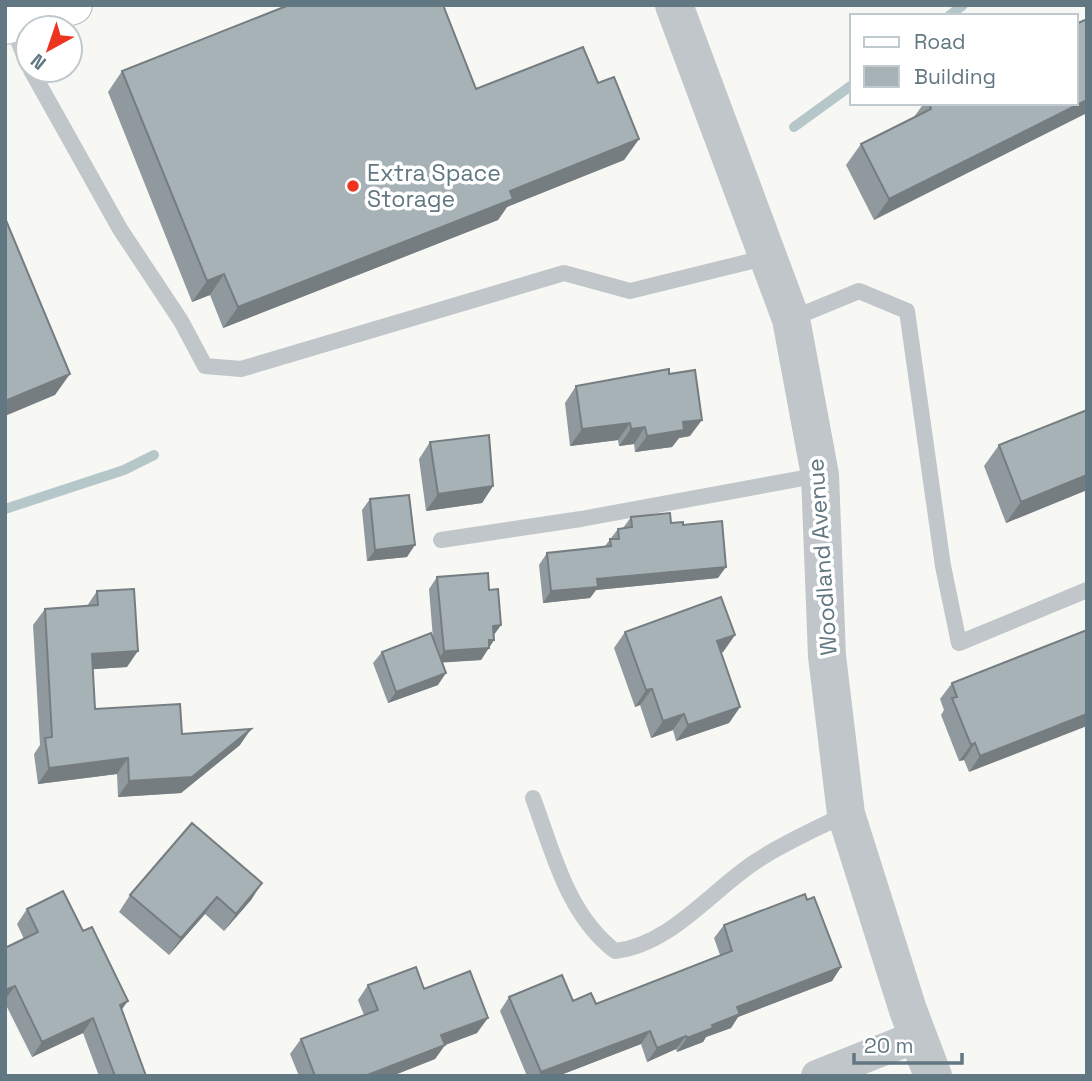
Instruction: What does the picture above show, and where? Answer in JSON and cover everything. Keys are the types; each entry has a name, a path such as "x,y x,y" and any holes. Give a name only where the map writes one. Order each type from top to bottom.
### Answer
{"main road":[{"path":"8,24 72,5"}],"street":[{"name":"Woodland Avenue","path":"674,5 770,256 791,319 820,475 827,656 846,814 933,1076"},
{"path":"817,1076 918,1036"}],"lane":[{"path":"39,84 120,229 181,321 205,366 242,369 564,273 630,291 770,256"},
{"path":"791,319 859,291 907,311 943,566 960,643 1087,590"},
{"path":"441,540 581,519 820,475"},
{"path":"533,798 574,904 596,936 615,951 633,949 678,922 755,861 846,814"}],"building":[{"name":"Extra Space Storage","path":"289,5 443,5 476,89 583,47 598,83 614,77 639,139 510,191 513,199 238,307 224,274 207,281 122,71"},
{"path":"1087,19 1087,100 1078,104 1078,23"},
{"path":"930,105 1077,105 889,199 861,144 931,109"},
{"path":"5,218 70,374 5,401"},
{"path":"669,369 669,374 695,370 702,420 683,422 684,430 647,436 645,427 631,429 630,423 582,429 576,386"},
{"path":"1087,410 1087,475 1021,502 999,445"},
{"path":"489,435 493,486 438,494 430,442"},
{"path":"409,495 415,545 375,550 370,499"},
{"path":"670,513 671,523 683,522 683,525 722,521 726,567 597,579 598,587 551,591 547,553 611,546 610,539 619,539 618,529 632,527 631,517"},
{"path":"488,573 489,590 498,589 501,625 493,626 494,640 489,640 489,648 444,651 437,577"},
{"path":"134,589 138,651 92,654 95,709 180,704 182,734 251,729 192,777 129,781 128,758 49,768 45,738 52,737 45,609 98,605 97,591"},
{"path":"721,597 735,635 717,641 740,707 688,725 684,714 663,721 652,689 646,690 625,632"},
{"path":"1087,630 1087,714 980,756 975,743 971,745 952,698 957,697 952,683"},
{"path":"431,633 446,673 396,692 382,652"},
{"path":"192,823 262,883 236,914 217,897 181,938 130,895"},
{"path":"63,891 83,931 92,927 128,1001 120,1005 146,1076 115,1076 93,1018 42,1042 15,986 5,990 5,948 38,932 27,909"},
{"path":"805,894 807,900 814,897 841,967 737,1007 740,1014 687,1038 686,1036 657,1048 650,1031 541,1072 509,997 562,975 573,1001 591,993 596,1004 732,951 724,925"},
{"path":"416,967 424,989 470,971 488,1018 441,1035 445,1045 365,1076 315,1076 301,1039 378,1010 368,985"}],"waterway":[{"path":"952,14 963,5"},
{"path":"794,127 850,86"},
{"path":"5,509 124,470 154,455"}],"place":[{"name":"Extra Space Storage","path":"353,186"}]}
